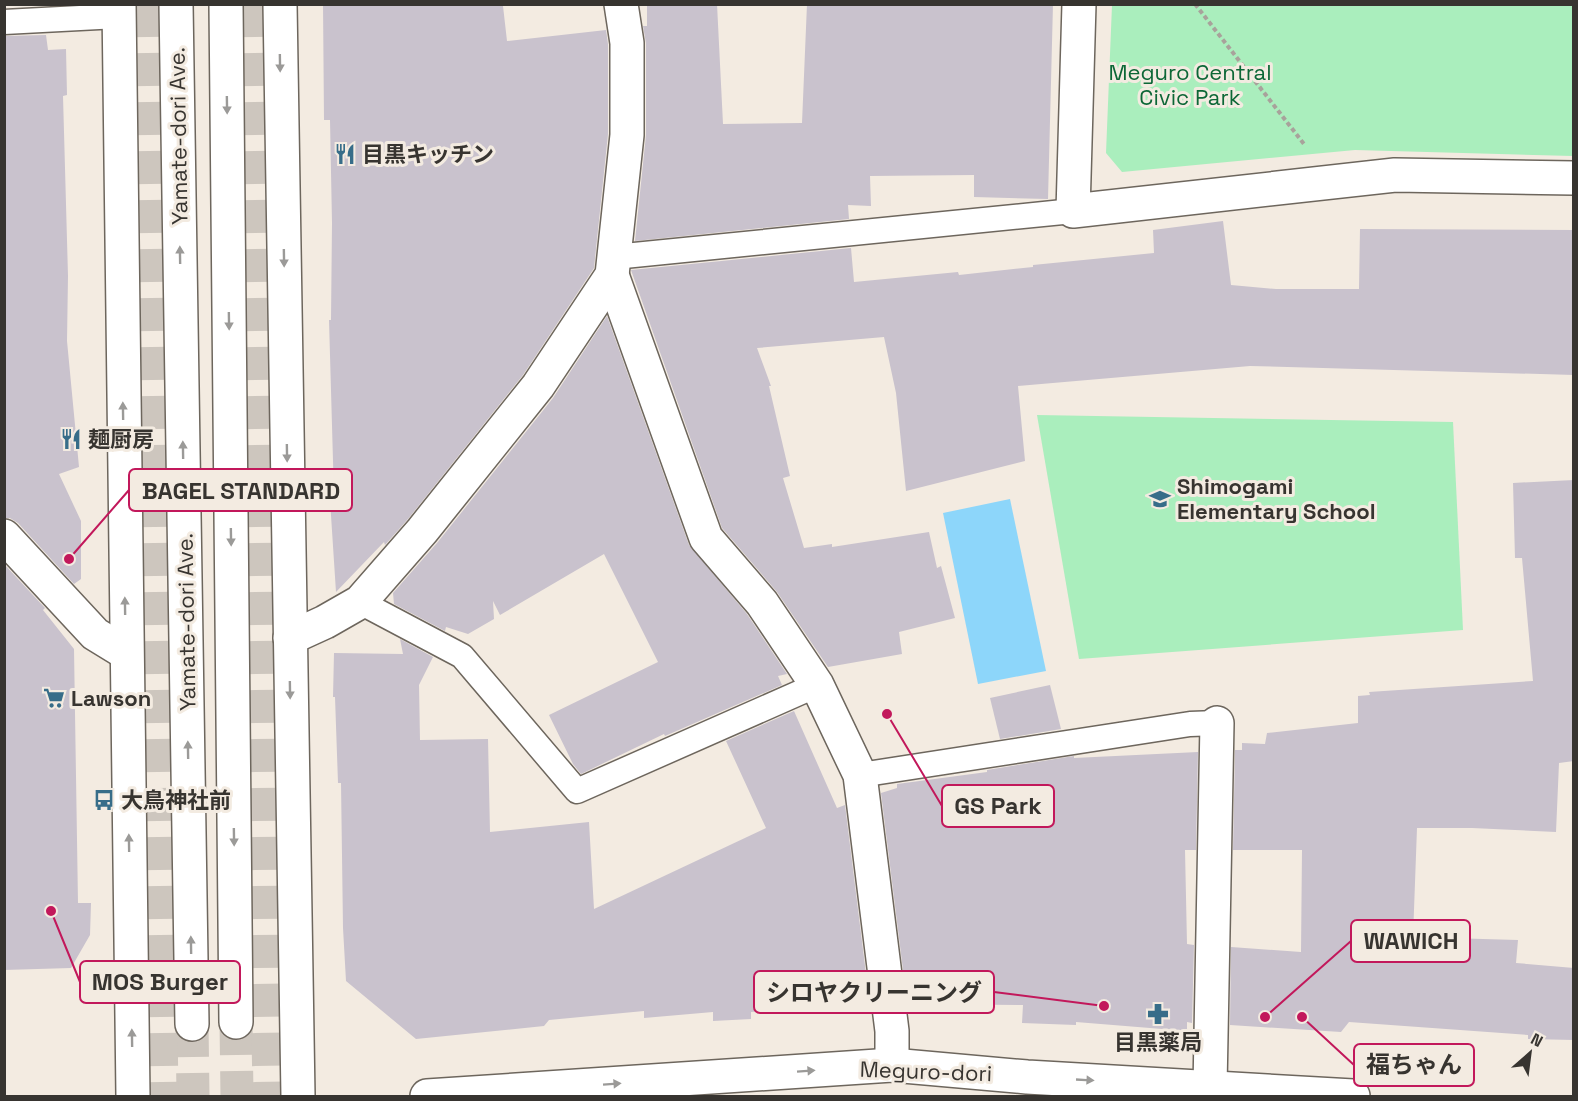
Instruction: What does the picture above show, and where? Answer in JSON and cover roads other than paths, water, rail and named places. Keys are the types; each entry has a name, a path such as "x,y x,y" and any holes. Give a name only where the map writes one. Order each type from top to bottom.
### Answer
{"main road":[{"name":"Yamate-dori Ave.","path":"176,4 192,1024"},
{"name":"Yamate-dori Ave.","path":"226,4 236,1022"},
{"path":"279,4 297,1096"},
{"path":"621,4 627,43 627,135 613,266 706,538 762,603 817,685 860,775 892,1031 892,1065"},
{"path":"1079,4 1073,211 1395,175 1574,178"},
{"path":"118,10 133,1096"},
{"path":"290,638 360,602 422,531 538,386 613,266"},
{"path":"4,536 94,634 126,653"},
{"path":"1210,1087 1216,723"},
{"name":"Meguro-dori","path":"428,1096 892,1065 1026,1087 1210,1087 1353,1096"}],"lane":[{"path":"4,22 118,10"},
{"path":"613,266 1073,211"},
{"path":"360,602 462,656 577,790 817,685"},
{"path":"860,775 1190,724 1216,723"}],"water":[{"path":"1010,499 1046,671 978,684 943,513"}],"tunnel":[{"path":"147,4 162,1096"},
{"path":"252,4 269,1096"},
{"path":"236,1022 237,1096"},
{"path":"192,1024 193,1096"}],"place":[{"name":"目黒キッチン","path":"345,154"},
{"name":"麺厨房","path":"71,439"},
{"name":"Shimogami Elementary School","path":"1160,499"},
{"name":"BAGEL STANDARD","path":"69,559"},
{"name":"Lawson","path":"54,698"},
{"name":"GS Park","path":"887,714"},
{"name":"大鳥神社前","path":"104,800"},
{"name":"MOS Burger","path":"51,911"},
{"name":"シロヤクリーニング","path":"1104,1006"},
{"name":"目黒薬局","path":"1158,1014"},
{"name":"WAWICH","path":"1265,1017"},
{"name":"福ちゃん","path":"1302,1017"}],"park label":[{"name":"Meguro Central Civic Park","path":"1190,84"}]}
